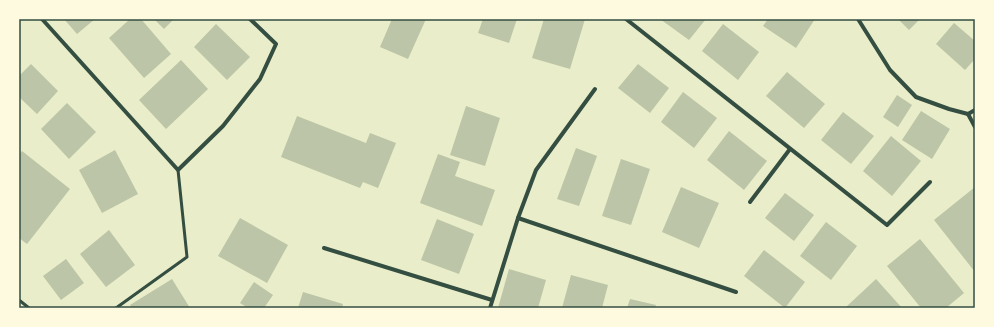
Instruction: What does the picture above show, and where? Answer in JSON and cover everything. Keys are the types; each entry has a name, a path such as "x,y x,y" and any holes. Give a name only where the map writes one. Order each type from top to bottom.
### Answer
{"street":[{"path":"42,19 178,170 224,126 260,79 276,44 250,19"},
{"path":"626,19 887,225 930,182"},
{"path":"858,19 890,70 916,97 968,114 975,127"},
{"path":"490,308 518,218 536,170 595,89"},
{"path":"968,114 975,110"},
{"path":"750,202 790,149"},
{"path":"518,218 736,292"},
{"path":"324,248 492,300"}],"lane":[{"path":"116,308 187,257 178,170"},
{"path":"19,300 29,308"}],"building":[{"path":"64,19 95,19 77,34"},
{"path":"130,19 141,19 171,54 144,78 109,38"},
{"path":"154,19 174,19 164,29"},
{"path":"392,19 426,19 408,59 380,47"},
{"path":"483,19 517,19 509,43 478,33"},
{"path":"544,19 585,19 570,69 532,58"},
{"path":"660,19 706,19 689,40"},
{"path":"768,19 815,19 796,48 763,26"},
{"path":"898,19 920,19 909,30"},
{"path":"954,23 975,41 975,59 965,70 936,44"},
{"path":"216,24 250,57 227,80 194,47"},
{"path":"723,24 759,52 738,80 702,51"},
{"path":"181,60 208,89 166,129 139,100"},
{"path":"31,64 58,91 37,114 19,97 19,76"},
{"path":"638,64 669,88 650,113 618,88"},
{"path":"787,72 825,104 804,128 766,96"},
{"path":"683,92 717,118 694,148 661,122"},
{"path":"897,95 912,105 898,127 883,117"},
{"path":"67,103 96,132 69,159 41,129"},
{"path":"466,106 500,118 485,166 450,155"},
{"path":"921,111 950,129 932,159 902,140"},
{"path":"843,112 874,136 851,164 821,140"},
{"path":"297,116 366,143 370,133 396,143 378,188 363,182 360,188 281,157"},
{"path":"729,131 767,161 744,190 707,160"},
{"path":"891,136 921,161 892,196 863,171"},
{"path":"576,148 597,156 579,206 557,199"},
{"path":"115,150 138,194 102,213 79,170"},
{"path":"22,151 70,189 27,244 19,238 19,155"},
{"path":"438,154 460,162 455,176 495,190 482,226 420,203"},
{"path":"621,159 650,169 631,225 602,216"},
{"path":"681,187 719,203 699,248 662,232"},
{"path":"975,187 975,272 934,220"},
{"path":"785,193 814,215 794,241 765,218"},
{"path":"240,218 288,245 267,283 218,256"},
{"path":"437,219 474,234 459,274 421,260"},
{"path":"826,222 857,246 831,280 800,256"},
{"path":"109,230 135,265 106,287 80,254"},
{"path":"920,239 964,293 946,308 921,308 887,266"},
{"path":"764,250 805,282 785,308 744,276"},
{"path":"66,259 84,283 61,300 43,276"},
{"path":"509,269 546,280 538,308 498,308"},
{"path":"571,275 608,285 602,308 562,308"},
{"path":"172,279 190,308 132,308 130,305"},
{"path":"876,279 902,308 845,308"},
{"path":"254,282 273,295 264,308 248,308 240,303"},
{"path":"303,292 343,304 342,308 298,308"},
{"path":"630,299 656,305 655,308 627,308"}]}
